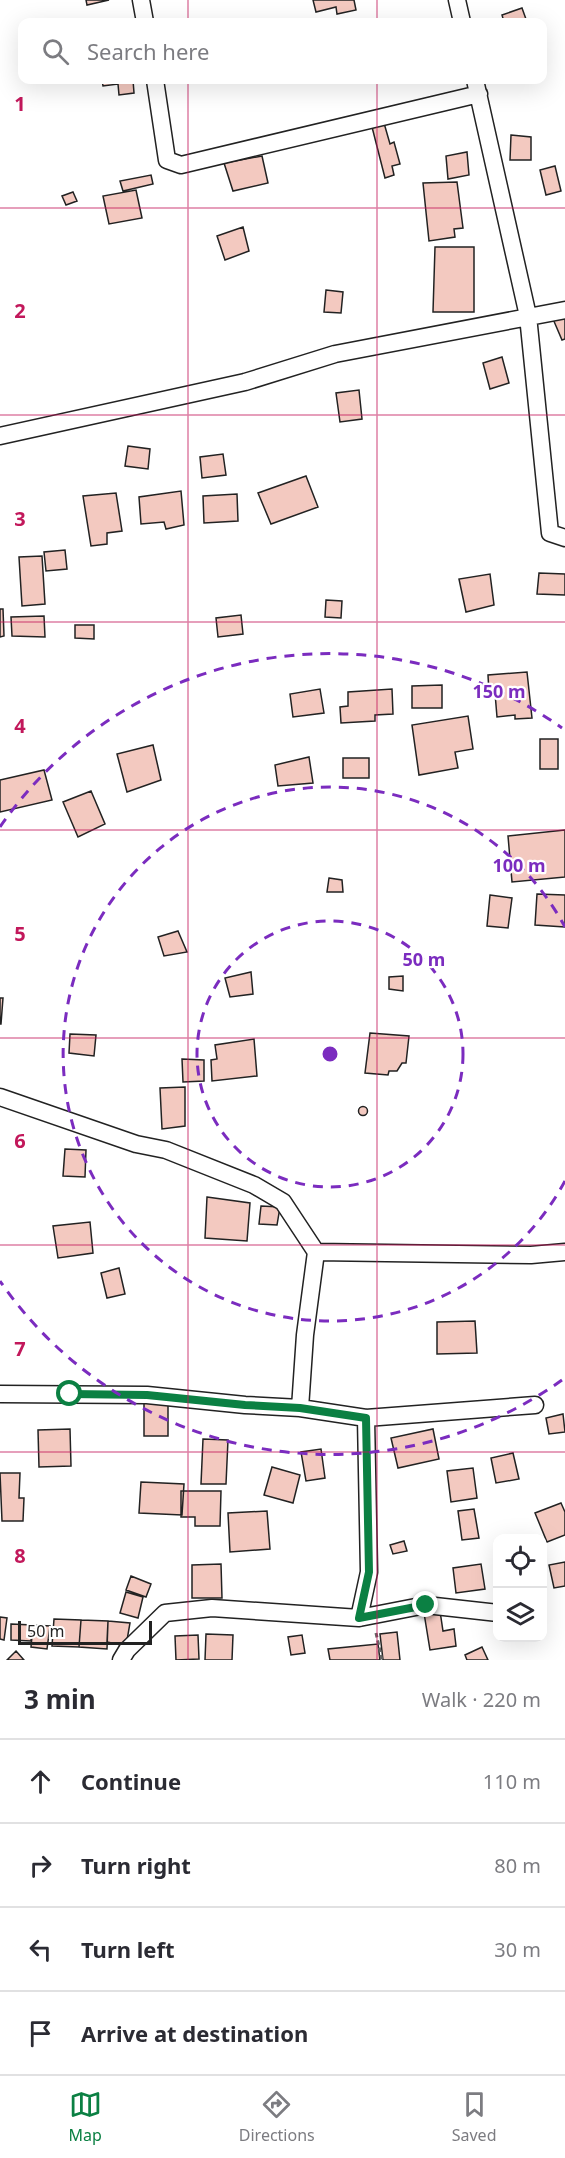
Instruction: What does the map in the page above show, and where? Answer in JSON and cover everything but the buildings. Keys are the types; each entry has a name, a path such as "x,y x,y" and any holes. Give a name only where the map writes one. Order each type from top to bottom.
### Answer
{"street":[{"path":"141,0 144,18"},
{"path":"457,0 461,18"},
{"path":"156,84 167,160 181,165 477,87 528,316 550,533 565,538"},
{"path":"0,436 245,382 335,354 565,310"},
{"path":"0,1097 136,1144 166,1149 254,1185 283,1202 316,1252 304,1335 300,1408"},
{"path":"316,1252 531,1256 565,1252"},
{"path":"0,1394 147,1395 300,1408 366,1418 535,1405"},
{"path":"366,1418 369,1572 367,1617"},
{"path":"121,1660 127,1650 165,1613 212,1608 367,1617 426,1605 493,1612"}],"path":[{"path":"367,1617 382,1660"}],"route":[{"path":"70,1394 147,1395 300,1408 366,1418 369,1572 359,1618 426,1605"}]}
